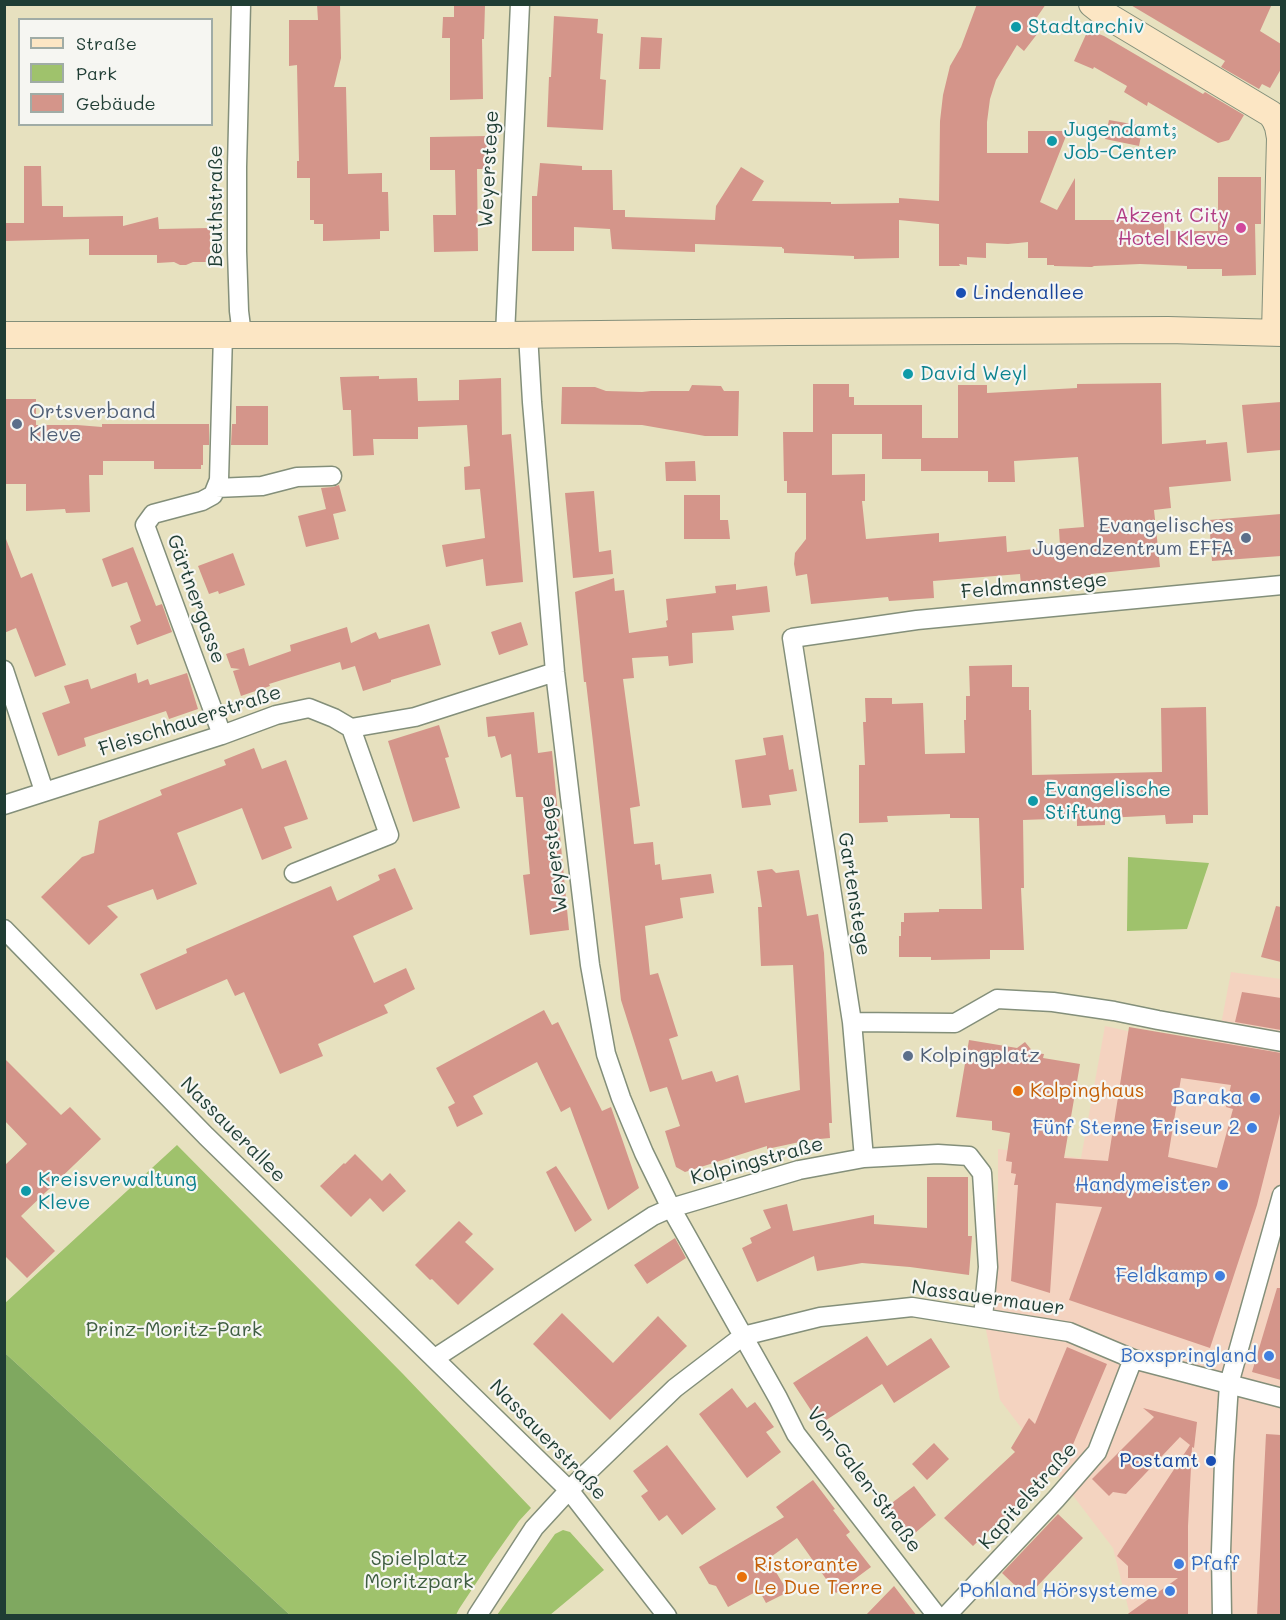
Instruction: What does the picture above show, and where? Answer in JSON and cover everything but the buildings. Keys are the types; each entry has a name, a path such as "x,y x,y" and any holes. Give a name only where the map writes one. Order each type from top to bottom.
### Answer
{"main road":[{"path":"4,335 516,335 1168,330 1278,332 1280,127 1270,114 1116,22 1092,4"}],"street":[{"name":"Beuthstraße","path":"233,335 239,311 237,167 241,4"},
{"name":"Weyerstege","path":"520,4 516,335 533,414 555,672 590,965 606,1054 621,1098 671,1208 743,1336"},
{"path":"233,335 219,480 216,488 262,486 297,477 332,476"},
{"name":"Gärtnergasse","path":"216,488 213,495 202,501 153,514 145,525 222,735"},
{"name":"Feldmannstege","path":"792,638 917,620 1281,585"},
{"name":"Gartenstege","path":"792,638 852,1022 864,1158"},
{"path":"4,670 45,791"},
{"path":"294,873 389,836 351,728 415,717 555,672"},
{"name":"Fleischhauerstraße","path":"4,805 276,716 309,708 351,728"},
{"name":"Nassauerallee","path":"4,929 206,1136 435,1358"},
{"path":"852,1022 955,1023 997,999 1053,1002 1114,1011 1281,1042"},
{"name":"Kolpingstraße","path":"435,1358 653,1216 671,1208 799,1170 864,1158 938,1154 969,1156 982,1173 988,1267 983,1317"},
{"path":"1222,1616 1221,1552 1224,1462 1230,1384 1281,1199"},
{"name":"Nassauermauer","path":"477,1616 534,1528 569,1490 675,1388 743,1336 820,1317 912,1307 1069,1332 1133,1359 1281,1398"},
{"name":"Von-Galen-Straße","path":"743,1336 796,1434 937,1616"},
{"name":"Nassauerstraße","path":"435,1358 569,1490 667,1616"},
{"name":"Kapitelstraße","path":"946,1616 1028,1530 1097,1452 1133,1359"}],"shaded area":[{"path":"1231,972 1281,979 1281,1615 1130,1615 1113,1548 1000,1400 985,1325 998,1189 998,1149 1081,1158 1105,1026 1216,1051"}],"green space":[{"path":"1128,857 1209,863 1187,929 1127,931"},
{"name":"Prinz-Moritz-Park","path":"177,1145 403,1374 531,1508 490,1562 456,1615 290,1615 5,1353 4,1304"},
{"path":"5,1353 290,1615 5,1615"},
{"path":"563,1530 570,1532 604,1570 550,1615 497,1615 555,1534"}],"place":[{"name":"Stadtarchiv","path":"1016,27"},
{"name":"Jugendamt; Job-Center","path":"1052,141"},
{"name":"Akzent City Hotel Kleve","path":"1241,228"},
{"name":"Lindenallee","path":"961,293"},
{"name":"David Weyl","path":"908,374"},
{"name":"Ortsverband Kleve","path":"17,424"},
{"name":"Evangelisches Jugendzentrum EFFA","path":"1246,538"},
{"name":"Evangelische Stiftung","path":"1033,801"},
{"name":"Kolpingplatz","path":"908,1056"},
{"name":"Kolpinghaus","path":"1018,1091"},
{"name":"Baraka","path":"1255,1098"},
{"name":"Fünf Sterne Friseur 2","path":"1252,1128"},
{"name":"Handymeister","path":"1223,1185"},
{"name":"Kreisverwaltung Kleve","path":"26,1191"},
{"name":"Feldkamp","path":"1220,1276"},
{"name":"Boxspringland","path":"1269,1356"},
{"name":"Postamt","path":"1211,1461"},
{"name":"Pfaff","path":"1179,1564"},
{"name":"Ristorante Le Due Terre","path":"742,1577"},
{"name":"Pohland Hörsysteme","path":"1170,1591"}],"park label":[{"name":"Spielplatz Moritzpark","path":"419,1570"}]}
